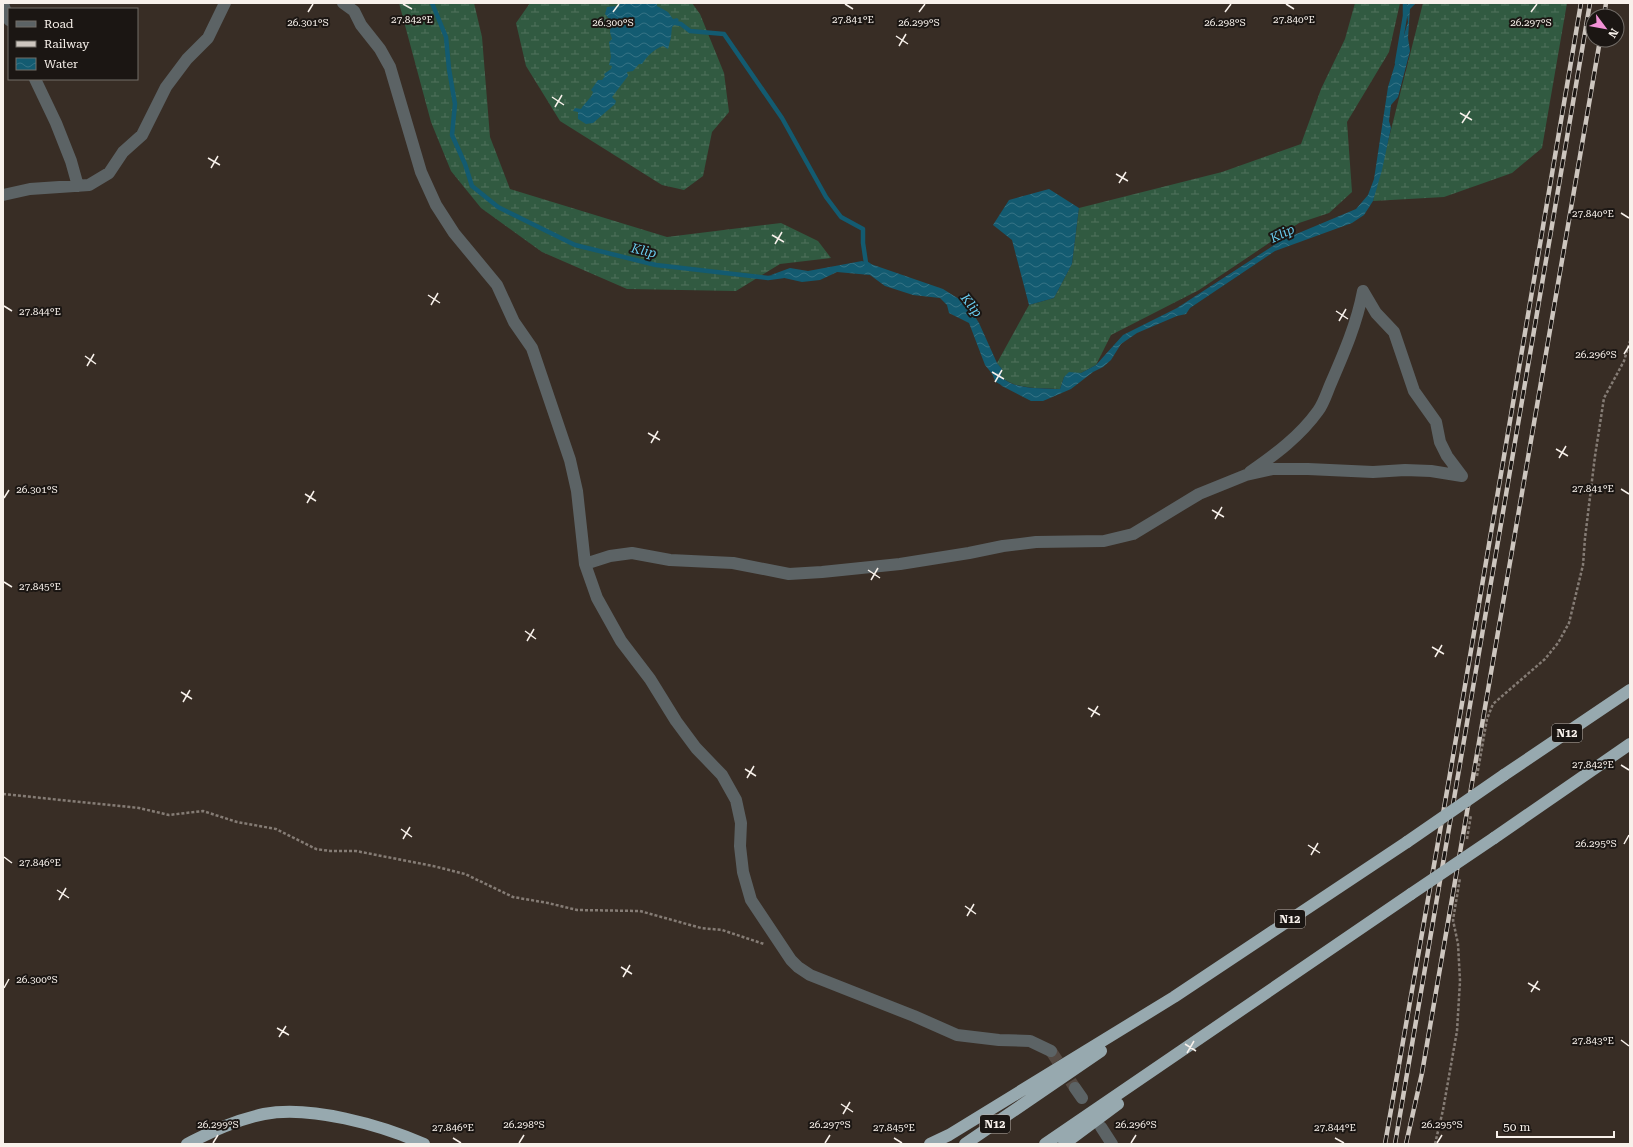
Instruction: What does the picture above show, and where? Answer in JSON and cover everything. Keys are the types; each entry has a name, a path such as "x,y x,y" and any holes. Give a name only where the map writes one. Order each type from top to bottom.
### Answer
{"highway":[{"name":"N12","path":"965,1144 1108,1046 1174,997 1407,842 1630,690"},
{"path":"1045,1144 1630,744"},
{"path":"930,1144 948,1135 1174,997"},
{"path":"1064,1144 1133,1093 1187,1048"},
{"path":"187,1144 210,1131 229,1124 265,1114 300,1112 344,1118 390,1131 424,1144"}],"street":[{"path":"3,195 30,189 89,185 109,173 123,152 142,135 166,88 187,59 208,38 225,3"},
{"path":"343,3 354,7 361,25 380,49 390,67 421,172 436,205 454,233 497,285 514,322 532,348 570,460 577,491 585,564 597,598 621,641 650,678 660,698 696,748 722,775 736,800 741,823 740,846 743,872 751,900 785,952 798,967 810,975 914,1016 957,1035 999,1040 1030,1040 1051,1051"},
{"path":"3,4 8,17"},
{"path":"35,80 56,123 71,161 78,186"},
{"path":"585,564 610,556 632,553 670,560 733,563 789,574 822,572 900,564 1023,544 1068,541 1104,541 1133,534 1199,494 1246,475 1273,469 1373,472 1405,470 1431,471 1462,476 1447,456 1440,442 1436,422 1414,391 1394,332 1376,313 1363,291 1359,312 1346,349 1319,410 1276,454 1246,475"},
{"path":"1101,1128 1112,1144"}],"path":[{"path":"1476,781 1486,719 1493,704 1545,659 1558,643 1569,622 1583,565 1595,456 1604,398 1624,361 1630,341"},
{"path":"3,794 101,806 139,808 170,815 203,811 237,822 276,829 316,849 330,851 356,851 465,874 513,897 577,910 640,911 701,928 722,930 785,952"},
{"path":"1466,843 1471,812"},
{"path":"1435,1144 1443,1110 1457,1031 1460,981 1458,944 1453,920 1461,874"}],"green space":[{"path":"399,3 474,3 482,37 490,137 510,189 667,237 781,223 818,241 831,258 780,264 736,291 627,289 542,252 481,208 451,171 431,122"},
{"path":"530,3 692,3 700,14 724,73 729,112 712,132 703,176 684,190 662,185 560,121 526,66 516,23"},
{"path":"1355,3 1400,3 1389,52 1347,122 1352,192 1329,213 1299,223 1199,290 1111,335 1096,365 1081,373 1064,377 1060,389 1020,386 1006,381 1001,376 1002,369 997,363 1029,305 1054,298 1072,264 1079,208 1222,172 1301,144 1321,89 1345,39"},
{"path":"1423,3 1567,3 1542,148 1512,173 1444,197 1373,201"}],"water":[{"path":"620,3 657,3 657,6 668,12 673,19 677,18 679,20 672,27 668,49 663,46 657,49 633,71 627,72 628,76 612,97 616,101 615,104 593,123 586,124 578,119 578,112 573,111 575,108 581,109 591,97 593,92 591,90 598,80 602,80 605,76 604,74 611,69 612,66 609,65 611,57 609,42 612,39 610,32 611,21 605,14 607,7 617,6"},
{"path":"1409,3 1416,3 1410,9 1408,38 1410,51 1398,97 1391,105 1389,121 1391,128 1382,170 1373,201 1364,215 1352,223 1275,251 1190,308 1186,314 1177,316 1137,333 1121,344 1111,360 1103,367 1093,372 1071,389 1043,401 1031,401 1002,386 985,365 969,323 949,313 947,305 940,298 913,295 885,286 870,275 837,272 820,280 802,282 771,275 790,268 808,271 862,261 943,289 967,304 979,323 997,363 1002,369 1001,376 1006,381 1020,386 1060,389 1064,377 1069,372 1081,373 1096,365 1123,335 1177,308 1282,240 1356,209 1368,195 1374,179 1388,87 1408,22 1406,6"},
{"path":"1049,189 1079,208 1072,264 1054,298 1029,305 1012,240 993,225 1009,200"}],"waterway":[{"name":"Klip","path":"432,3 446,37 449,69 455,104 452,135 465,164 472,186 498,207 575,245 656,265 768,278 783,276"},
{"name":"Klip","path":"1397,63 1405,16 1405,3"},
{"path":"670,22 681,24 690,31 724,34 782,118 826,197 841,217 863,229 863,243 866,263 869,265"},
{"name":"Klip","path":"994,372 997,380 1004,384"}],"tunnel":[{"path":"1051,1051 1075,1088"}],"railway":[{"path":"1385,1144 1450,774 1581,3"},
{"path":"1395,1144 1590,3"},
{"path":"1605,8 1606,3"},
{"path":"1406,1144 1422,1073 1599,48"}]}
